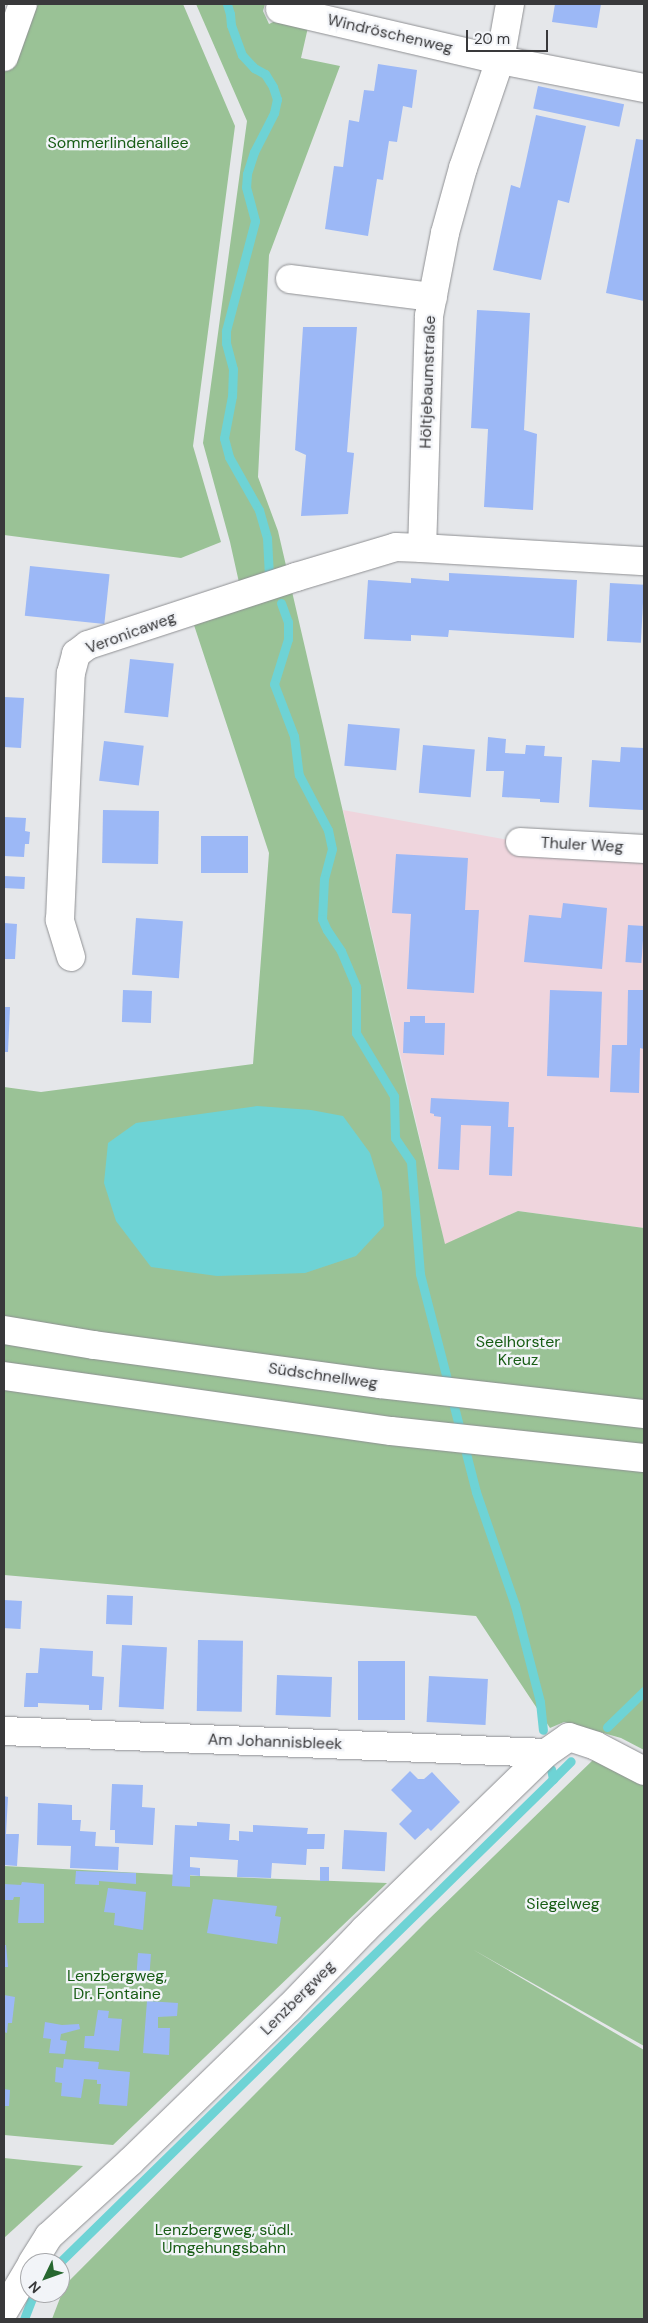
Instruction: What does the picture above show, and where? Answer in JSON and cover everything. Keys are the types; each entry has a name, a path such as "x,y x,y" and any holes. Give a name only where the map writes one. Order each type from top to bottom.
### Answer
{"main road":[{"path":"4,57 24,4"},
{"name":"Höltjebaumstraße","path":"422,548 429,316 445,233 463,168 500,60 510,4"},
{"name":"Windröschenweg","path":"280,9 500,60 644,88"},
{"path":"290,280 433,297"},
{"name":"Veronicaweg","path":"72,957 60,920 71,674 76,654 88,645 286,580 396,547 422,548"},
{"path":"422,548 644,561"},
{"name":"Thuler Weg","path":"520,842 644,849"},
{"name":"Südschnellweg","path":"4,1330 94,1345 380,1384 644,1414"},
{"path":"4,1376 391,1431 644,1458"},
{"name":"Am Johannisbleek","path":"4,1731 546,1753"},
{"name":"Lenzbergweg","path":"38,2253 49,2236 132,2161 290,2008 364,1930 546,1753 569,1737 596,1746 644,1771"},
{"path":"4,2311 20,2284"}],"shaded area":[{"path":"343,810 519,842 644,849 644,1228 518,1211 445,1245"}],"green space":[{"name":"Sommerlindenallee","path":"23,4 183,4 235,126 193,446 221,542 181,558 4,535 4,57"},
{"name":"Seelhorster Kreuz","path":"196,4 265,4 263,11 269,24 286,16 309,23 301,58 340,66 269,255 258,477 278,531 445,1244 518,1211 644,1228 644,1750 621,1738 564,1722 550,1728 476,1616 4,1575 4,1087 41,1092 253,1064 269,853 193,622 244,605 230,542 203,443 247,121"},
{"path":"594,1759 644,1785 644,2046 472,1949 644,2050 644,2319 52,2319 58,2303 70,2303 70,2280 426,1922"},
{"name":"Lenzbergweg, Dr. Fontaine","path":"4,1866 387,1883 113,2145 4,2135"},
{"path":"4,2158 83,2166 4,2238"}],"water":[{"path":"257,1106 311,1110 343,1116 370,1153 382,1192 384,1226 356,1256 305,1273 217,1276 151,1267 116,1221 104,1183 108,1143 136,1123"}],"building":[{"path":"555,4 601,4 597,28 552,22"},
{"path":"378,64 417,70 412,108 403,106 397,142 389,141 383,180 377,179 368,236 325,229 334,166 343,167 349,120 359,122 364,90 374,91"},
{"path":"538,86 624,104 619,127 533,108"},
{"path":"536,115 586,126 569,203 558,200 541,280 493,270 511,185 520,188"},
{"path":"636,139 644,140 644,301 606,293"},
{"path":"477,310 530,313 524,430 537,434 533,510 484,507 488,429 471,428"},
{"path":"303,327 357,327 347,452 354,453 348,514 301,516 306,455 295,450"},
{"path":"30,566 110,574 104,624 25,616"},
{"path":"449,573 577,580 574,638 449,630 448,637 411,635 411,641 364,639 368,580 411,583 411,578 449,581"},
{"path":"610,583 644,585 641,643 607,641"},
{"path":"130,659 174,664 168,717 124,713"},
{"path":"4,697 24,698 21,748 4,747"},
{"path":"348,724 400,729 396,770 344,766"},
{"path":"488,737 506,739 505,753 525,754 526,745 545,746 544,756 562,757 559,803 540,802 540,799 502,797 504,771 486,771"},
{"path":"104,741 144,746 139,786 99,781"},
{"path":"423,745 475,750 471,797 419,793"},
{"path":"621,747 644,748 643,810 589,807 592,760 620,762"},
{"path":"103,810 159,811 158,864 102,863"},
{"path":"4,817 26,818 25,831 30,832 29,844 25,844 24,857 4,856"},
{"path":"201,836 248,836 248,873 201,873"},
{"path":"396,854 468,858 465,910 479,910 474,993 407,989 411,914 392,913"},
{"path":"4,876 25,877 24,889 4,888"},
{"path":"563,903 607,908 602,969 524,962 529,915 561,918"},
{"path":"136,918 183,921 179,978 132,975"},
{"path":"4,923 17,924 15,959 4,959"},
{"path":"628,925 644,926 641,963 625,962"},
{"path":"123,990 152,991 151,1023 122,1022"},
{"path":"550,990 602,992 599,1078 547,1076"},
{"path":"628,990 644,990 644,1049 640,1048 639,1093 610,1092 612,1045 627,1045"},
{"path":"4,1007 10,1007 8,1052 4,1052"},
{"path":"410,1016 425,1016 425,1023 445,1023 444,1055 403,1053 404,1022 410,1022"},
{"path":"431,1098 509,1102 508,1127 514,1127 512,1176 489,1175 491,1126 461,1125 459,1170 438,1169 441,1117 430,1113"},
{"path":"107,1595 133,1596 132,1625 106,1624"},
{"path":"4,1600 22,1601 21,1629 4,1628"},
{"path":"198,1640 243,1641 242,1712 197,1711"},
{"path":"122,1645 167,1647 164,1709 119,1707"},
{"path":"40,1648 93,1651 92,1676 104,1677 102,1710 89,1710 89,1705 38,1703 38,1707 24,1707 26,1673 38,1673"},
{"path":"358,1661 405,1661 405,1720 358,1720"},
{"path":"277,1675 332,1677 331,1717 276,1715"},
{"path":"429,1676 488,1679 486,1725 427,1722"},
{"path":"410,1771 418,1779 424,1779 432,1772 460,1802 431,1831 428,1828 415,1840 399,1824 412,1811 391,1790"},
{"path":"112,1784 143,1785 142,1807 155,1808 153,1845 115,1843 115,1830 110,1830"},
{"path":"4,1796 8,1797 6,1834 19,1834 17,1866 4,1865"},
{"path":"38,1803 72,1805 72,1820 81,1820 80,1831 96,1832 95,1846 119,1847 118,1870 70,1868 71,1846 37,1845"},
{"path":"197,1822 230,1824 229,1840 239,1841 239,1831 253,1832 253,1825 308,1828 307,1834 325,1834 324,1849 307,1849 306,1865 272,1863 271,1878 237,1877 238,1860 190,1857 190,1867 200,1868 200,1876 190,1875 190,1887 172,1886 175,1825 197,1826"},
{"path":"344,1830 387,1832 385,1871 342,1869"},
{"path":"320,1867 329,1867 329,1881 320,1881"},
{"path":"76,1871 136,1873 136,1884 99,1881 99,1885 75,1884"},
{"path":"22,1882 44,1884 44,1923 18,1923 20,1897 14,1897 13,1900 4,1900 4,1884 21,1885"},
{"path":"108,1888 146,1892 143,1930 114,1925 115,1913 104,1912"},
{"path":"213,1899 277,1906 275,1916 281,1917 277,1944 207,1933"},
{"path":"4,1945 6,1945 8,1967 4,1967"},
{"path":"138,1953 151,1954 149,1979 136,1978"},
{"path":"4,1995 15,1997 12,2023 8,2023 7,2033 4,2032"},
{"path":"147,2001 178,2003 177,2016 158,2017 158,2028 170,2028 169,2055 143,2053"},
{"path":"98,2010 109,2011 108,2018 122,2019 119,2051 84,2048 85,2036 94,2036"},
{"path":"45,2022 62,2025 79,2024 80,2029 61,2034 60,2040 67,2041 65,2054 49,2053 51,2039 43,2038"},
{"path":"64,2059 99,2062 98,2069 130,2072 127,2106 99,2104 101,2084 97,2084 97,2080 84,2079 81,2098 61,2096 62,2083 55,2082 56,2067 63,2068"},
{"path":"4,2089 10,2090 9,2106 4,2106"}],"waterway":[{"path":"227,4 231,25 242,55 254,68 265,74 273,87 277,99 274,113 254,152 247,174 246,187 255,221 226,331 226,343 233,369 232,396 224,438 229,457 259,510 267,538 269,572"},
{"path":"281,603 288,622 288,639 274,684 294,736 299,775 328,830 332,849 324,879 322,919 341,951 356,987 356,1033 394,1096 395,1138 411,1162 420,1274 476,1492 515,1605 540,1702 543,1730"},
{"path":"607,1727 644,1691"},
{"path":"553,1779 571,1761"},
{"path":"69,2253 553,1779 551,1769"},
{"path":"24,2319 30,2303"}],"park label":[{"name":"Siegelweg","path":"563,1904"},
{"name":"Lenzbergweg, südl. Umgehungsbahn","path":"224,2239"}]}
